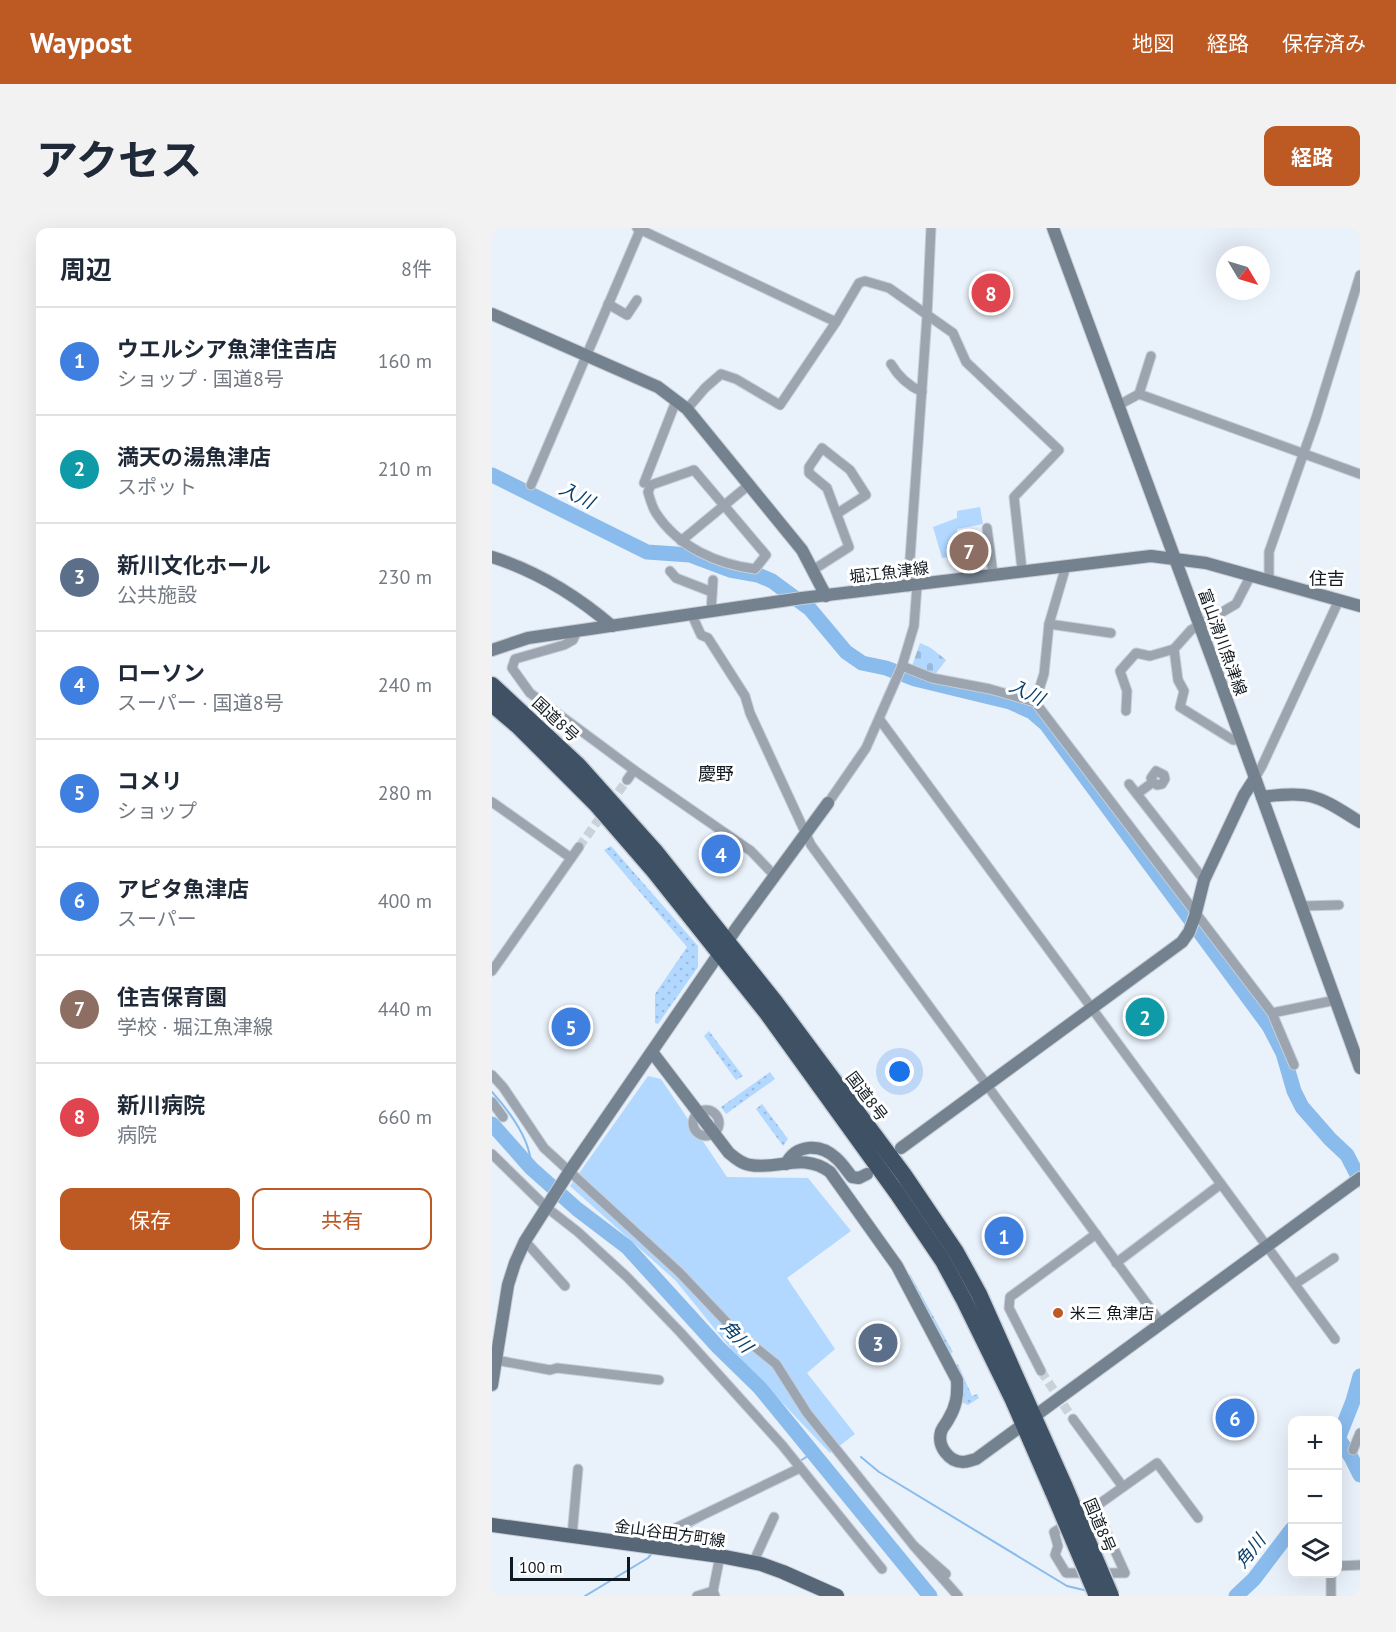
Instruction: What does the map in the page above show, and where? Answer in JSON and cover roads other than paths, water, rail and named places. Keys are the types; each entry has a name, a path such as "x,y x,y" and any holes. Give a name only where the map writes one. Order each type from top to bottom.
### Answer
{"highway":[{"name":"国道8号","path":"492,685 578,765 656,851 724,948"},
{"name":"国道8号","path":"492,704 519,727 602,812 776,1003 904,1175 950,1242 979,1294 1028,1421 1059,1490 1112,1596"},
{"name":"国道8号","path":"1059,1490 1097,1596"}],"main road":[{"name":"金山谷田方町線","path":"492,1525 720,1556 783,1572 837,1596"}],"street":[{"path":"531,485 639,228 836,322"},
{"path":"492,1380 508,1285 525,1241 569,1172 652,1052 866,748 902,666 914,626 913,586 931,228"},
{"name":"富山滑川魚津線","path":"1053,228 1360,1068"},
{"path":"1269,580 1269,552 1316,418 1360,275"},
{"path":"687,410 705,388 721,374 780,405 836,322 858,284 865,281 889,288 953,333 966,362 1059,450 1014,497 1022,570"},
{"path":"608,304 627,315 637,300"},
{"path":"492,314 658,387 687,410 802,550 826,596"},
{"path":"1117,406 1139,394 1151,356"},
{"path":"891,364 896,373 922,392"},
{"path":"1139,394 1360,474"},
{"path":"644,483 676,401"},
{"path":"813,570 849,547 827,488 810,473 809,467 822,448 850,470 866,495 838,513"},
{"path":"694,470 724,505 766,555 755,569 724,562 681,541 654,512 648,492 651,485 694,470"},
{"path":"681,541 750,484"},
{"path":"987,528 993,574"},
{"name":"堀江魚津線","path":"492,650 528,638 612,626 1022,570 1150,556 1206,563 1360,606"},
{"path":"492,557 515,565 553,584 583,603 612,626"},
{"path":"1035,702 1044,674 1049,624 1066,566"},
{"path":"669,571 676,578 712,592"},
{"path":"1126,711 1127,691 1120,670 1136,653 1150,656 1174,649 1191,630 1236,603 1251,575"},
{"path":"711,612 713,580"},
{"path":"901,1148 1182,942 1189,932 1204,880 1244,795 1262,766 1339,600"},
{"path":"692,615 701,635 708,638 745,696 750,713 811,845 1161,1323"},
{"path":"1049,624 1111,633"},
{"path":"577,631 573,640 564,645 515,658 512,668 530,693 634,770 751,851 775,876"},
{"path":"1174,649 1178,664 1178,680 1184,691 1180,707 1233,740 1241,740"},
{"path":"902,666 932,678 990,689 1035,702 1272,1013 1294,1065"},
{"path":"880,720 1335,1339"},
{"path":"627,780 634,770"},
{"path":"1137,794 1153,782"},
{"path":"1129,784 1204,880"},
{"path":"1262,797 1293,792 1316,796 1360,822"},
{"path":"492,802 571,858"},
{"path":"492,971 579,847"},
{"path":"1302,906 1339,905"},
{"path":"1272,1013 1336,1000"},
{"path":"652,1052 729,1153 740,1162 749,1166 806,1162 819,1164 830,1172 897,1266 957,1380 958,1395 954,1409 941,1432 940,1443 946,1454 955,1461 964,1462 976,1459 1360,1178"},
{"path":"492,1075 503,1087 544,1148 679,1272 735,1331 776,1364 807,1413 914,1546 958,1596"},
{"path":"492,1102 503,1117"},
{"path":"786,1164 791,1155 798,1150 815,1148 826,1151 836,1158 852,1177 859,1178 867,1174"},
{"path":"492,1154 627,1277 782,1444 882,1569"},
{"path":"1116,1263 1221,1184"},
{"path":"1041,1371 1009,1308 1010,1298 1096,1234"},
{"path":"525,1241 565,1286"},
{"path":"1295,1284 1334,1258"},
{"path":"496,1360 550,1370 557,1368 659,1380"},
{"path":"1073,1419 1123,1487"},
{"path":"1353,1450 1360,1433"},
{"path":"1095,1507 1125,1573 1066,1573 1055,1555 1058,1546 1054,1532 1095,1507 1157,1463 1198,1518"},
{"path":"655,1547 655,1538 800,1468"},
{"path":"572,1536 578,1469"},
{"path":"753,1563 774,1517"},
{"path":"914,1546 946,1574"},
{"path":"698,1596 714,1593 720,1556"},
{"path":"1342,1566 1360,1565"},
{"path":"1331,1578 1331,1596"}],"waterway":[{"name":"入川","path":"492,475 647,552 690,555 730,570 758,575 772,581 810,609 846,652 862,663 886,668 915,679 1010,702 1032,712 1046,724 1269,1026 1283,1053 1294,1091 1302,1107 1347,1155 1360,1180"},
{"path":"492,1092 512,1117 524,1137 531,1168"},
{"name":"角川","path":"492,1124 531,1168 577,1209 627,1247 718,1347 760,1388 930,1596"},
{"name":"角川","path":"1342,1429 1360,1376"},
{"path":"1342,1444 1360,1475"},
{"path":"800,1461 814,1452"},
{"path":"861,1457 879,1472 1067,1586 1088,1591"},
{"path":"661,1543 713,1514"},
{"name":"角川","path":"1236,1596 1254,1579 1288,1534"},
{"path":"585,1596 648,1558 653,1552"}],"tunnel":[{"path":"579,847 627,780"},
{"path":"1041,1371 1073,1419"}],"place":[{"name":"新川病院","path":"991,293"},
{"name":"住吉保育園","path":"969,551"},
{"name":"ローソン","path":"721,854"},
{"name":"満天の湯魚津店","path":"1145,1017"},
{"name":"コメリ","path":"571,1027"},
{"name":"ウエルシア魚津住吉店","path":"1004,1236"},
{"name":"米三 魚津店","path":"1058,1313"},
{"name":"新川文化ホール","path":"878,1343"},
{"name":"アピタ魚津店","path":"1235,1418"}],"district":[{"name":"住吉","path":"1327,578"},
{"name":"慶野","path":"716,773"}]}
